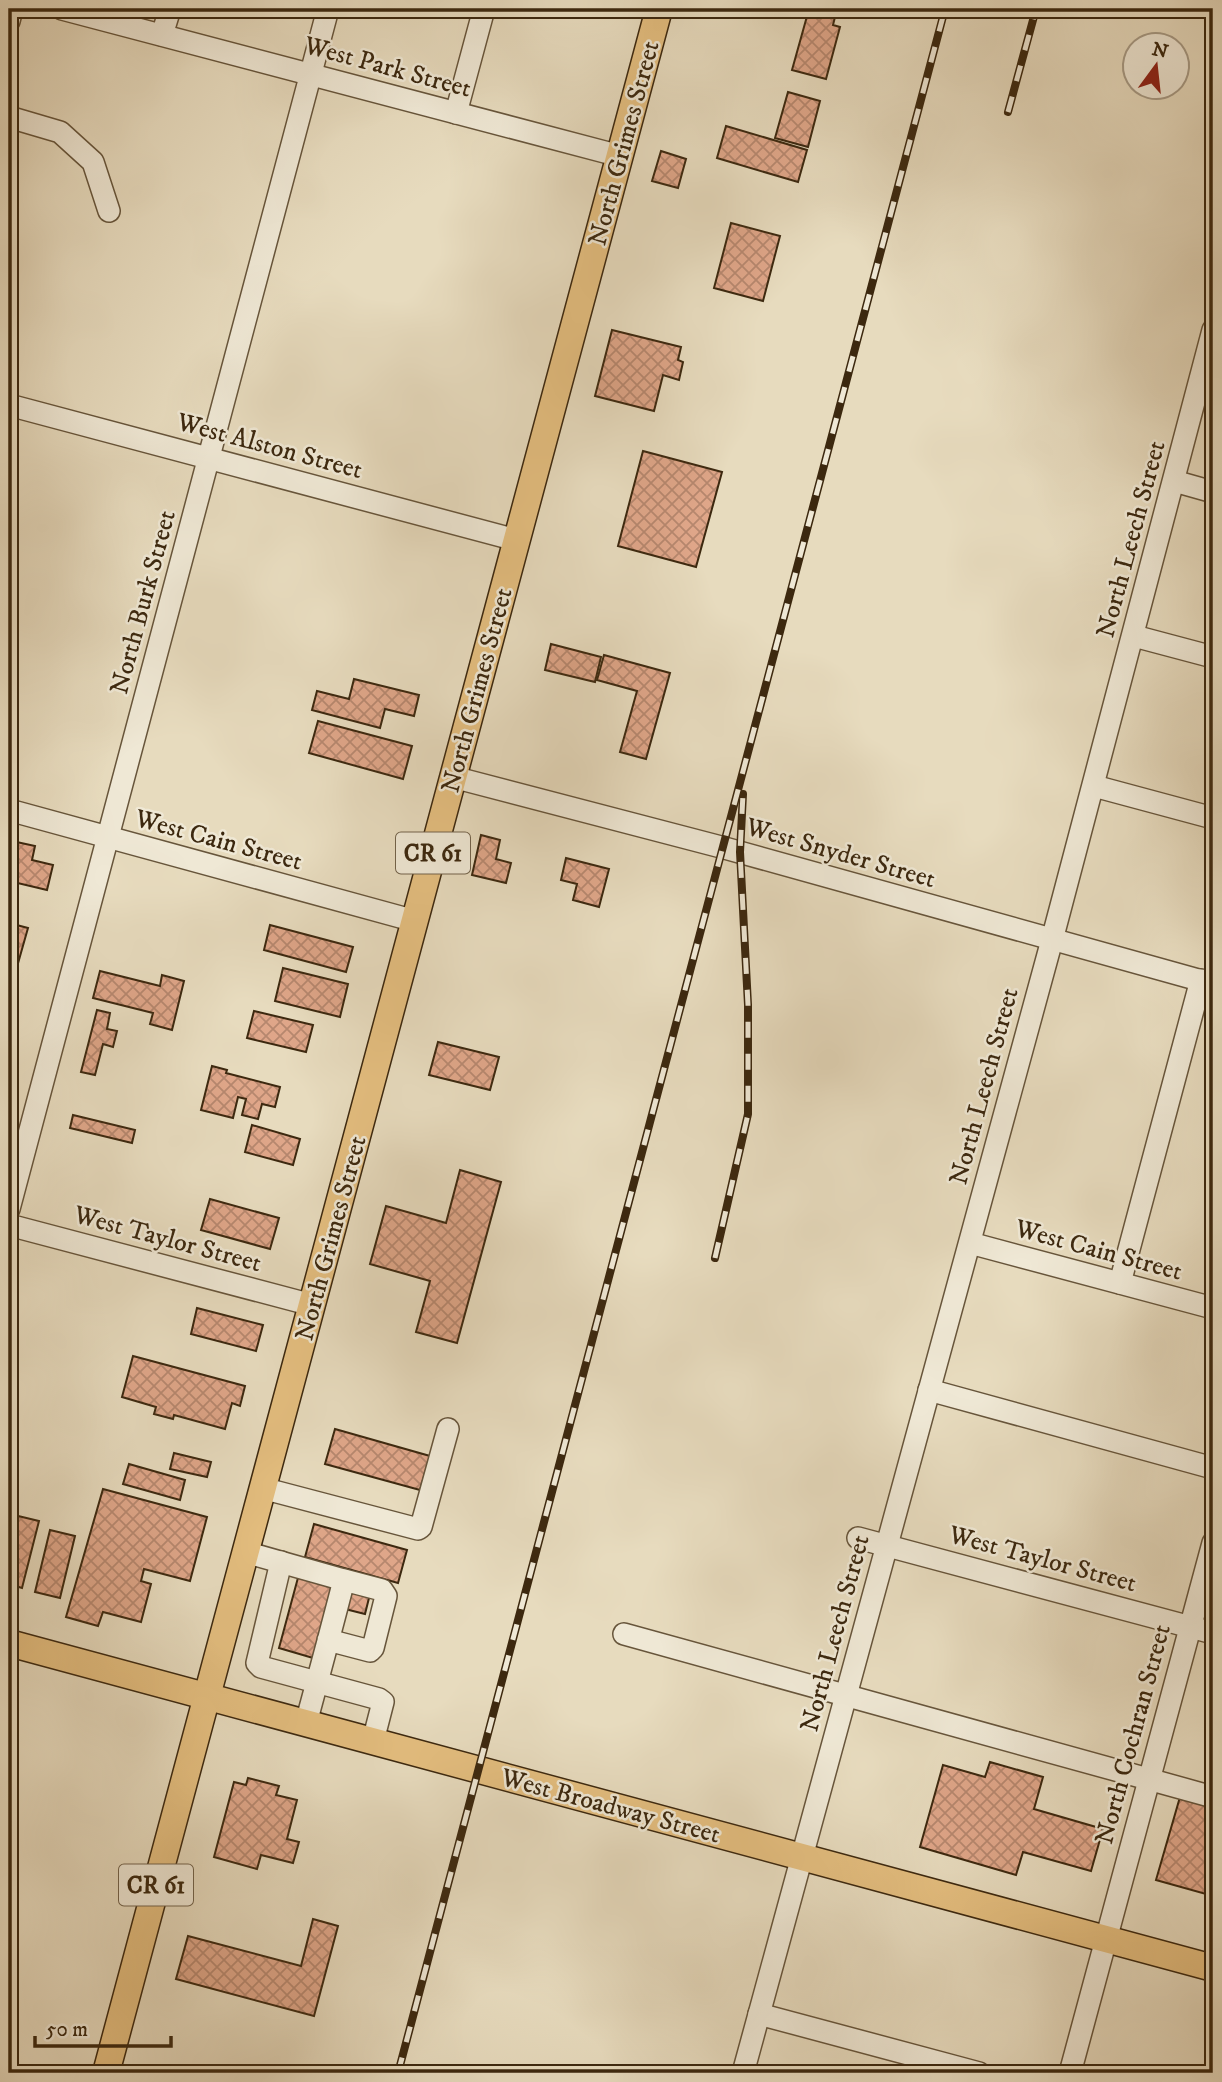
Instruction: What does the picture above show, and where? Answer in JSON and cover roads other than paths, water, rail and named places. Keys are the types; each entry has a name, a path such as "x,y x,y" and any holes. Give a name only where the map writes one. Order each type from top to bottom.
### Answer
{"main road":[{"name":"North Grimes Street","path":"206,1696 659,9"},
{"name":"West Broadway Street","path":"9,1643 1213,1968"},
{"name":"CR 61","path":"106,2073 206,1696"}],"street":[{"path":"9,21 12,9"},
{"name":"West Park Street","path":"62,9 620,156"},
{"path":"163,35 170,9"},
{"name":"North Burk Street","path":"9,1209 328,9"},
{"path":"456,113 484,9"},
{"path":"9,117 60,132 93,162 109,211"},
{"name":"North Leech Street","path":"743,2073 1094,786 1213,331"},
{"name":"West Alston Street","path":"9,405 516,540"},
{"path":"1174,481 1213,492"},
{"path":"1134,636 1213,657"},
{"name":"West Snyder Street","path":"453,777 721,847 1207,982"},
{"path":"1094,786 1213,818"},
{"name":"West Cain Street","path":"9,810 415,921"},
{"path":"1120,1283 1207,982"},
{"name":"West Taylor Street","path":"9,1226 312,1305"},
{"name":"West Cain Street","path":"970,1243 1213,1308"},
{"path":"929,1390 1213,1468"},
{"path":"262,1488 418,1529 421,1527 449,1429"},
{"name":"West Taylor Street","path":"858,1538 1213,1633"},
{"name":"North Cochran Street","path":"1070,2073 1213,1543"},
{"path":"245,1552 383,1590 386,1596 370,1651 328,1640"},
{"path":"281,1562 257,1663 261,1667 379,1699 383,1702 373,1741"},
{"path":"306,1723 344,1580"},
{"path":"624,1634 1213,1797"},
{"path":"759,2014 979,2073"}],"railway":[{"path":"398,2073 945,9"},
{"path":"1008,112 1036,9"},
{"path":"715,1258 748,1114 748,1005 740,852 743,794"}]}
